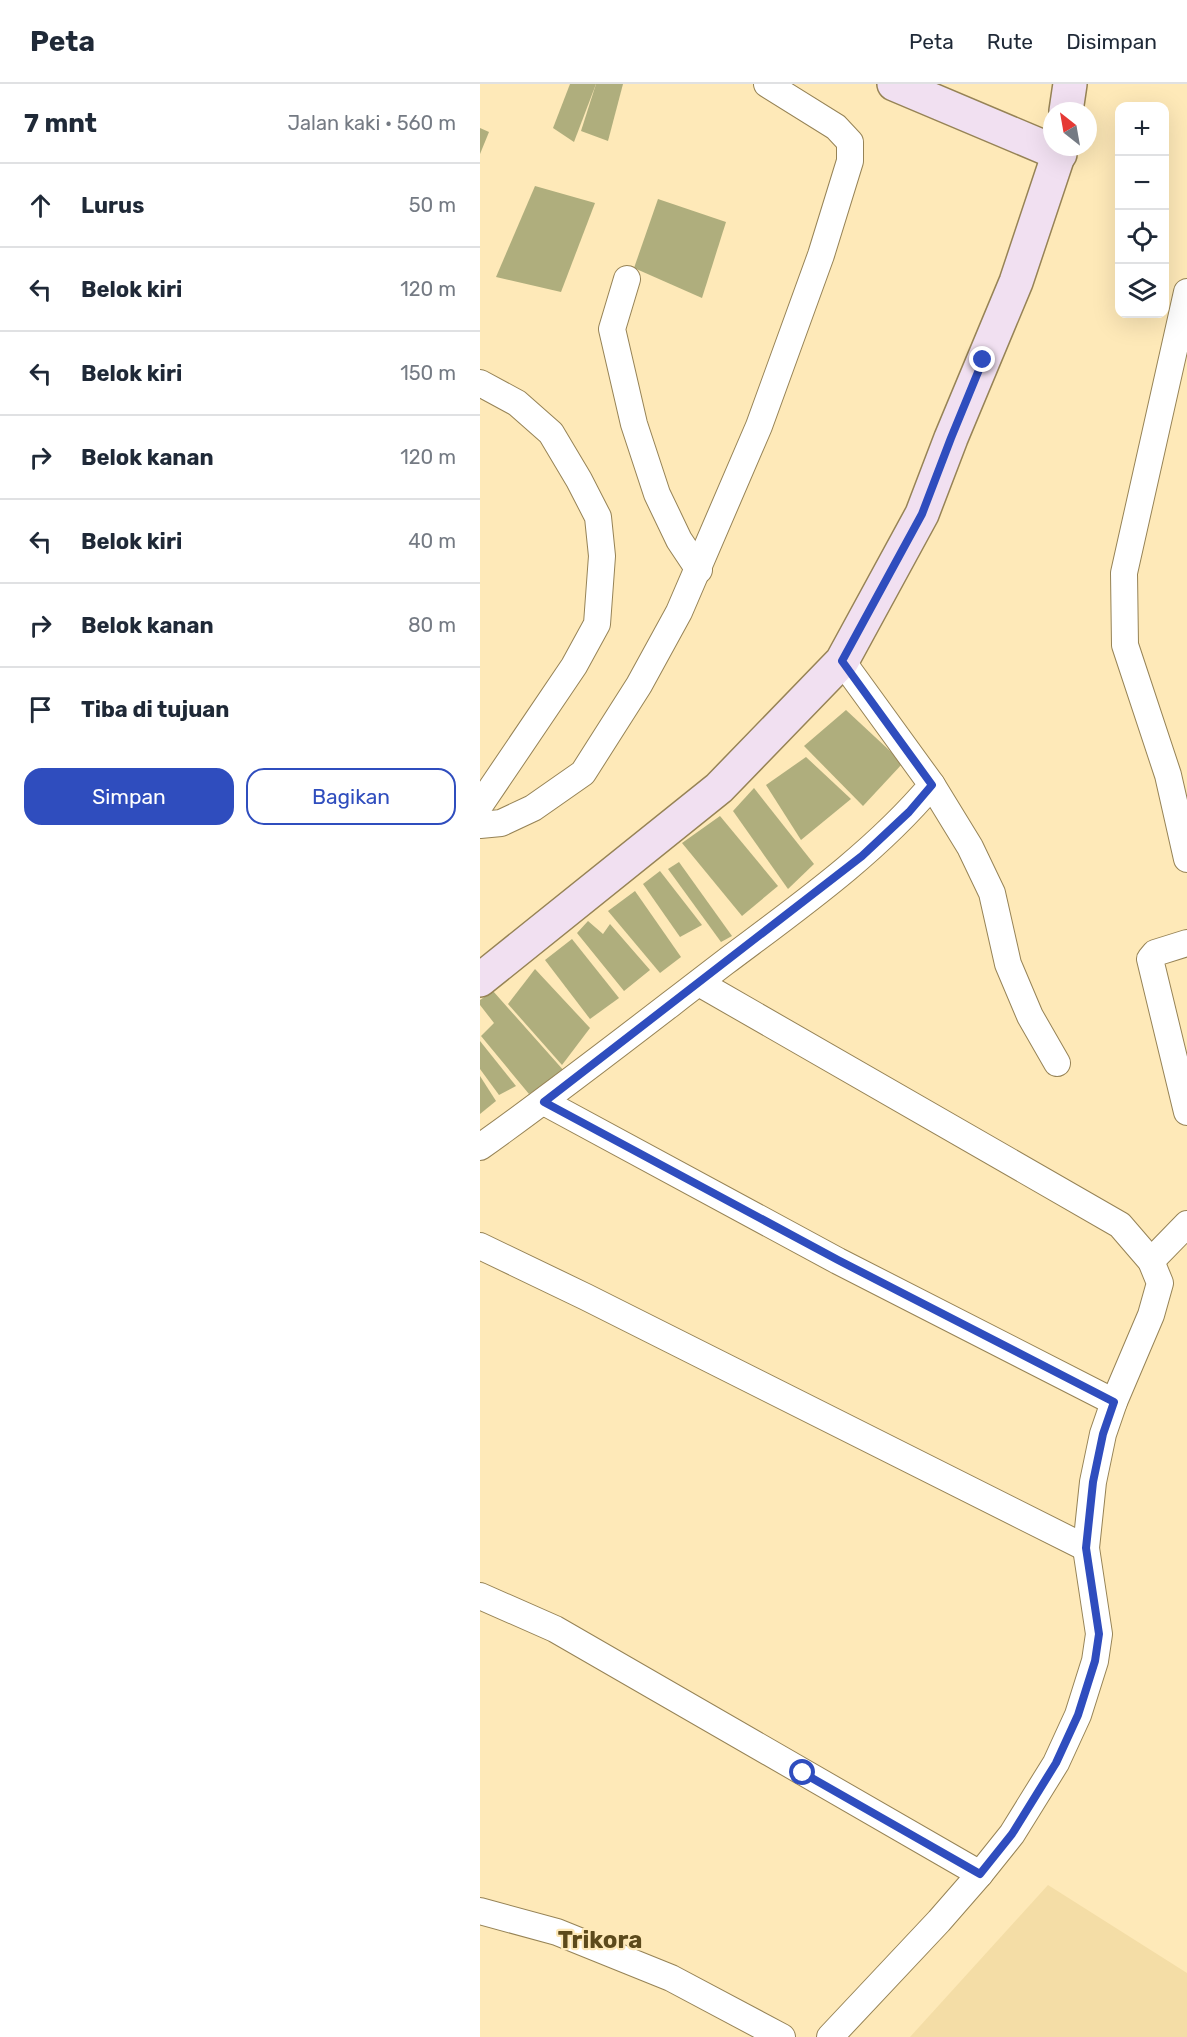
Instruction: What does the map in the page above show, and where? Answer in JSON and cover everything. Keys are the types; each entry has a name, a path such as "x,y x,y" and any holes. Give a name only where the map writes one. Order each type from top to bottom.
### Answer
{"street":[{"path":"480,825 501,823 533,808 583,773 639,686 679,612 759,426 821,255 850,161 850,142 836,127 767,84"},
{"path":"894,84 1043,144"},
{"path":"1067,102 1070,84"},
{"path":"480,980 719,788 842,661 922,514 1016,282 1059,156"},
{"path":"627,279 612,329 634,424 657,494 678,540 699,570"},
{"path":"1187,292 1124,573 1125,645 1168,775 1187,859"},
{"path":"480,383 517,403 551,434 598,517 602,556 597,624 574,666 480,805"},
{"path":"842,661 932,785 970,847 992,893 1008,964 1030,1016 1057,1063"},
{"path":"480,1147 544,1102 862,856 909,812 932,785"},
{"path":"1187,943 1155,953 1150,958 1187,1112"},
{"path":"699,983 1120,1225 1151,1261 1160,1283 1151,1315 1103,1434 1093,1482 1086,1548 1099,1634 1095,1661 1078,1715 1056,1763 1012,1834 939,1921 830,2037"},
{"path":"544,1102 838,1260 1114,1402"},
{"path":"1151,1261 1187,1224"},
{"path":"480,1246 1086,1548"},
{"path":"480,1596 555,1629 980,1874"},
{"path":"480,1911 557,1932 671,1978 780,2037"}],"shaded area":[{"path":"1048,1885 1187,1973 1187,2037 910,2037"}],"building":[{"path":"570,84 596,84 574,142 553,128"},
{"path":"596,84 623,84 608,141 581,131"},
{"path":"480,128 489,132 480,154"},
{"path":"535,186 595,203 561,292 496,277"},
{"path":"658,199 726,222 702,298 634,268"},
{"path":"846,710 903,763 863,806 804,746"},
{"path":"806,757 851,799 801,840 766,785"},
{"path":"754,788 814,864 788,889 733,811"},
{"path":"720,816 778,886 742,916 682,843"},
{"path":"679,862 732,936 721,942 668,869"},
{"path":"660,871 702,925 680,937 643,884"},
{"path":"635,891 681,957 660,973 608,911"},
{"path":"588,921 603,934 610,924 650,970 624,991 577,933"},
{"path":"572,939 619,998 590,1019 545,960"},
{"path":"535,969 590,1028 562,1065 508,1004"},
{"path":"493,991 565,1072 529,1094 481,1036 494,1023 480,1005 480,1000"},
{"path":"480,1041 516,1086 499,1095 480,1069"},
{"path":"480,1076 496,1101 480,1114"}],"district":[{"name":"Trikora","path":"600,1940"}],"route":[{"path":"803,1773 980,1874 1012,1834 1056,1763 1078,1715 1095,1661 1099,1634 1086,1548 1093,1482 1103,1434 1114,1402 838,1260 544,1102 862,856 909,812 932,785 842,661 922,514 983,360"}]}
